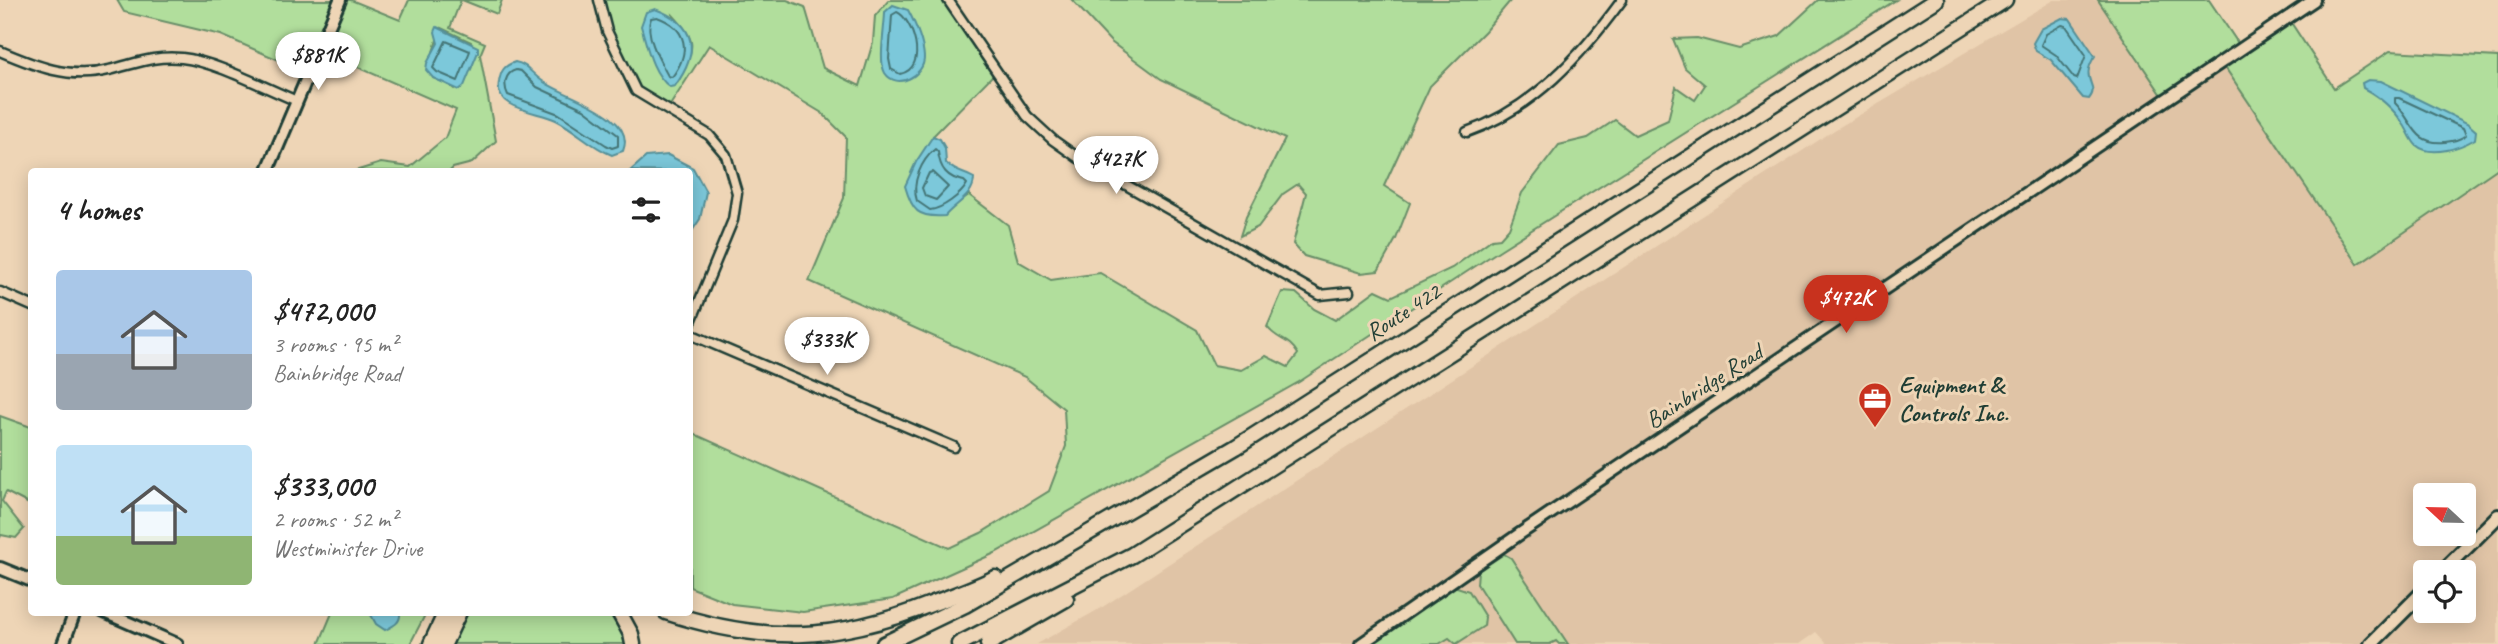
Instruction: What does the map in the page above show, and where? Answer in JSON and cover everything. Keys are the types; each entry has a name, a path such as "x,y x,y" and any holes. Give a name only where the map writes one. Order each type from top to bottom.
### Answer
{"highway":[{"name":"Route 422","path":"884,644 965,605 1236,447 1936,0"},
{"path":"988,644 1042,614 2005,0"},
{"path":"679,616 726,631 768,637 805,637 873,626 984,583 1167,487"},
{"path":"960,644 1132,555"},
{"path":"431,644 444,616"},
{"path":"444,644 457,616"},
{"path":"621,616 633,644"}],"main road":[{"path":"2454,560 2498,516"},
{"path":"2371,644 2413,602"}],"street":[{"path":"269,168 340,0"},
{"path":"599,0 607,31 636,91 693,123 709,135 726,155 737,193 733,220 693,317"},
{"path":"948,0 1027,116 1052,140 1077,157 1320,295 1349,292"},
{"path":"1467,132 1486,126 1559,75 1593,39 1622,0"},
{"name":"Bainbridge Road","path":"1361,644 1537,522 2314,0"},
{"path":"0,51 43,68 81,74 108,71 150,58 184,58 207,64 297,101"},
{"path":"0,292 28,304"},
{"path":"693,335 954,446"},
{"path":"0,568 28,580"},
{"path":"62,644 73,616"},
{"path":"113,616 177,644"}],"shaded area":[{"path":"2054,0 2098,0 2166,100 2222,63 2358,264 2498,168 2498,516 2476,538 2476,483 2413,483 2413,546 2468,546 2454,560 2413,560 2413,601 2371,644 1827,644 1816,632 1799,644 1037,644 1101,608 1836,129"},
{"path":"2498,528 2498,644 2381,644 2413,612 2413,623 2476,623 2476,560 2466,560"}],"green space":[{"path":"117,0 351,0 400,20 409,0 461,0 450,28 485,43 480,55 496,141 472,163 453,168 365,168 381,163 410,167 445,138 456,110 319,50 309,73 221,35 124,12","holes":["441,28 471,42 471,68 454,89 433,78 433,52"]},
{"path":"462,0 502,0 497,14"},
{"path":"599,0 787,0 805,7 823,68 860,86 873,42 875,16 889,0 948,0 997,71 933,136 955,204 969,195 1008,225 1018,261 1051,280 1100,273 1197,330 1214,365 1241,370 1266,356 1288,367 1298,354 1291,345 1267,327 1282,292 1296,293 1314,309 1335,320 1376,290 1391,297 1452,268 1492,239 1500,238 1509,228 1522,193 1559,145 1588,138 1615,120 1635,135 1668,120 1676,87 1695,100 1705,85 1685,68 1673,39 1697,38 1739,49 1779,36 1818,0 1896,0 1500,250 1299,382 995,553 893,599 803,612 732,604 693,588 693,433 949,548 981,533 1049,491 1066,446 1064,409 1025,377 809,281 844,198 846,137 822,113 709,45 667,110 636,91","holes":["673,15 687,32 691,52 679,80"]},
{"path":"1072,0 1511,0 1485,31 1430,86 1384,186 1410,203 1396,239 1378,271 1361,273 1304,256 1293,244 1306,193 1298,184 1283,194 1258,227 1240,236 1246,217 1285,139 1161,79 1111,42"},
{"path":"2098,0 2209,0 2242,49 2288,18 2334,88 2390,51 2498,57 2498,168 2358,264 2222,63 2166,101"},
{"path":"0,416 28,426 28,503 6,492 2,501 24,529 16,538 1,535 0,538"},
{"path":"1504,554 1511,558 1568,644 1559,644 1556,641 1550,644 1515,644 1477,584 1478,571"},
{"path":"1448,584 1469,591 1485,617 1484,626 1456,644 1449,638 1439,644 1361,644"},
{"path":"331,616 424,616 410,644 319,644"},
{"path":"463,616 611,616 625,644 448,644"}],"water":[{"path":"893,5 908,10 919,33 924,57 920,70 903,81 890,78 885,73 882,61 885,12"},
{"path":"655,9 679,23 690,40 688,62 675,86 670,87 659,75 641,26 646,12"},
{"path":"2062,18 2070,19 2095,56 2089,71 2093,90 2089,99 2083,98 2051,60 2036,51 2033,43 2041,29"},
{"path":"437,27 478,47 464,86 459,90 433,78 426,70 438,43 435,32"},
{"path":"515,62 551,86 609,117 620,127 625,138 623,151 612,155 556,120 510,104 499,91 499,82 504,69"},
{"path":"2368,80 2381,81 2467,123 2476,131 2475,139 2446,150 2422,149 2414,143 2391,109 2363,88 2362,83"},
{"path":"933,136 940,139 945,148 946,163 974,178 968,195 945,216 928,216 917,211 910,202 905,186 916,162"},
{"path":"668,155 693,168 633,168 646,157"},
{"path":"693,168 706,192 700,219 693,230"},
{"path":"372,616 400,616 396,624 385,630 376,624"}],"place":[{"name":"Equipment & Controls Inc.","path":"1875,429"}]}
